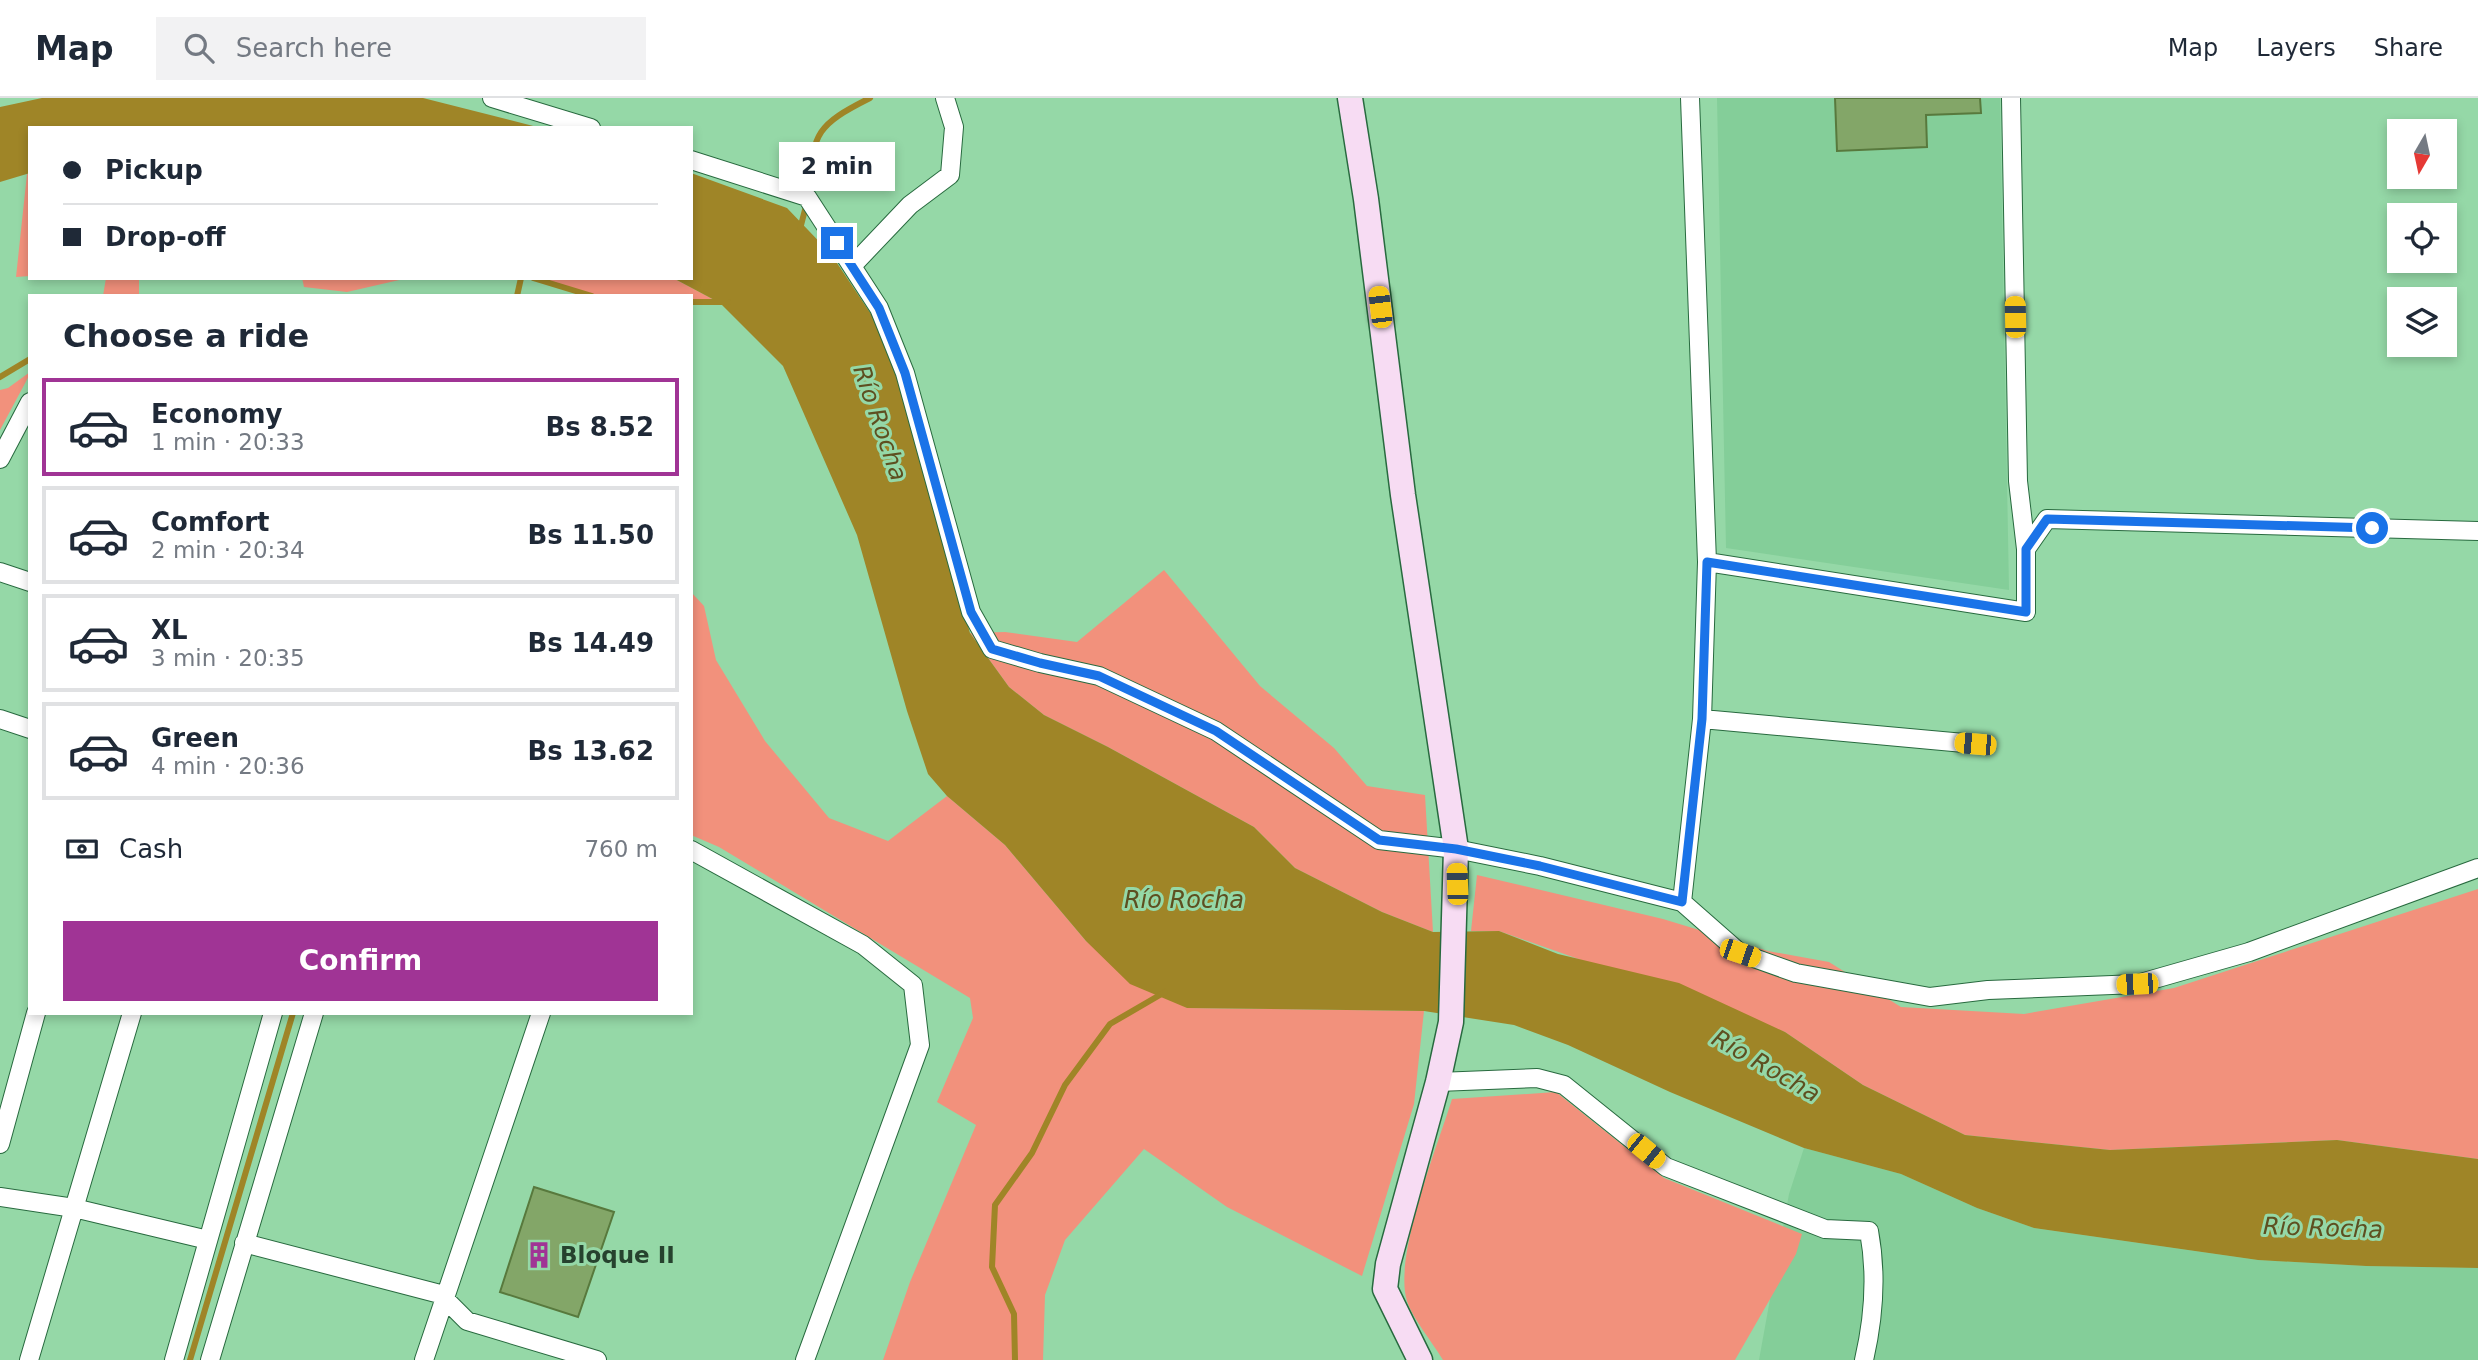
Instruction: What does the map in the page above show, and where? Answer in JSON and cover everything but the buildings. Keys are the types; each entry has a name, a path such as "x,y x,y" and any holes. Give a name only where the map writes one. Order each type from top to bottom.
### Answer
{"main road":[{"path":"1350,98 1456,849 1451,1023 1438,1082 1388,1264 1385,1289 1420,1360"}],"street":[{"path":"492,98 520,101 587,126"},
{"path":"852,266 910,205 950,175 954,127 944,98"},
{"path":"1682,902 1702,719 1707,562 1690,98"},
{"path":"1707,562 2026,612 2026,549 2018,481 2011,98"},
{"path":"693,161 807,197 879,308 905,373 971,612 992,649 1099,676 1216,731 1379,840 1456,849 1611,882 1682,902 1740,953 1796,973 1930,997 1988,990 2137,984 2249,953 2478,868"},
{"path":"0,459 28,406"},
{"path":"2026,549 2047,519 2478,531"},
{"path":"0,572 28,581"},
{"path":"0,719 28,728"},
{"path":"1702,719 1975,744"},
{"path":"693,851 863,945 913,985 920,1045 805,1360"},
{"path":"0,1144 35,1015"},
{"path":"29,1360 131,1015"},
{"path":"174,1360 272,1015"},
{"path":"210,1360 313,1015"},
{"path":"424,1360 540,1015"},
{"path":"1438,1082 1537,1078 1564,1085 1666,1167 1825,1229 1869,1231 1874,1259 1872,1325 1864,1360"},
{"path":"0,1197 74,1208 208,1240"},
{"path":"244,1243 440,1294 467,1321 597,1360"}],"shaded area":[{"path":"1717,98 2000,98 2009,590 1726,548"},
{"path":"27,174 28,276 16,277"},
{"path":"106,280 139,280 139,294 103,294"},
{"path":"302,280 399,280 347,292 304,287"},
{"path":"540,280 677,280 720,303 693,302 693,294 585,294"},
{"path":"28,373 0,430 0,390 8,388"},
{"path":"1164,570 1260,686 1334,748 1367,786 1425,795 1433,932 1382,912 1295,868 1254,827 1044,715 1009,687 970,633 1005,632 1077,642"},
{"path":"693,594 704,606 716,660 765,741 829,818 888,841 947,796 1005,845 1086,941 1187,1008 1424,1011 1414,1104 1362,1276 1227,1207 1144,1149 1065,1240 1045,1295 1043,1360 883,1360 910,1282 976,1125 937,1102 973,1018 970,998 719,847 693,836"},
{"path":"1477,875 1663,919 1768,951 1829,962 1901,1007 2024,1014 2174,988 2478,889 2478,1159 2337,1140 2110,1150 1965,1135 1863,1085 1785,1032 1499,931 1471,931"},
{"path":"1556,1092 1664,1178 1802,1234 1796,1254 1735,1360 1443,1360 1423,1331 1407,1301 1404,1282 1406,1257 1419,1201 1452,1099"},
{"path":"1804,1148 1901,1174 1977,1208 2034,1228 2258,1260 2478,1268 2478,1360 1759,1360 1789,1194"}],"water":[{"path":"42,98 423,98 533,126 28,126 28,174 0,182 0,107"},
{"name":"Río Rocha","path":"693,174 787,208 831,254 881,329 895,367 970,633 1009,687 1044,715 1254,827 1295,868 1382,912 1433,932 1499,931 1558,954 1679,983 1785,1032 1863,1085 1965,1135 2110,1150 2337,1140 2478,1159 2478,1268 2258,1260 2034,1228 1977,1208 1901,1174 1804,1148 1670,1092 1568,1045 1514,1025 1424,1011 1187,1008 1130,984 1086,941 1005,845 947,796 928,774 907,711 857,535 783,366 720,303 677,280 693,280"}],"waterway":[{"path":"807,195 812,158 820,135 837,117 870,98"},
{"path":"800,229 806,206"},
{"path":"517,294 521,280"},
{"path":"540,280 585,294"},
{"path":"693,302 728,302"},
{"path":"0,377 28,360"},
{"path":"1015,1360 1014,1314 992,1267 995,1205 1032,1153 1065,1085 1110,1024 1165,992"},
{"path":"190,1360 292,1015"}],"place":[{"name":"Bloque II","path":"539,1255"}],"route":[{"path":"837,243 879,308 905,373 971,612 992,649 1099,676 1216,731 1379,840 1456,849 1540,866 1682,902 1702,719 1707,562 2026,612 2026,549 2047,519 2372,528"}]}
